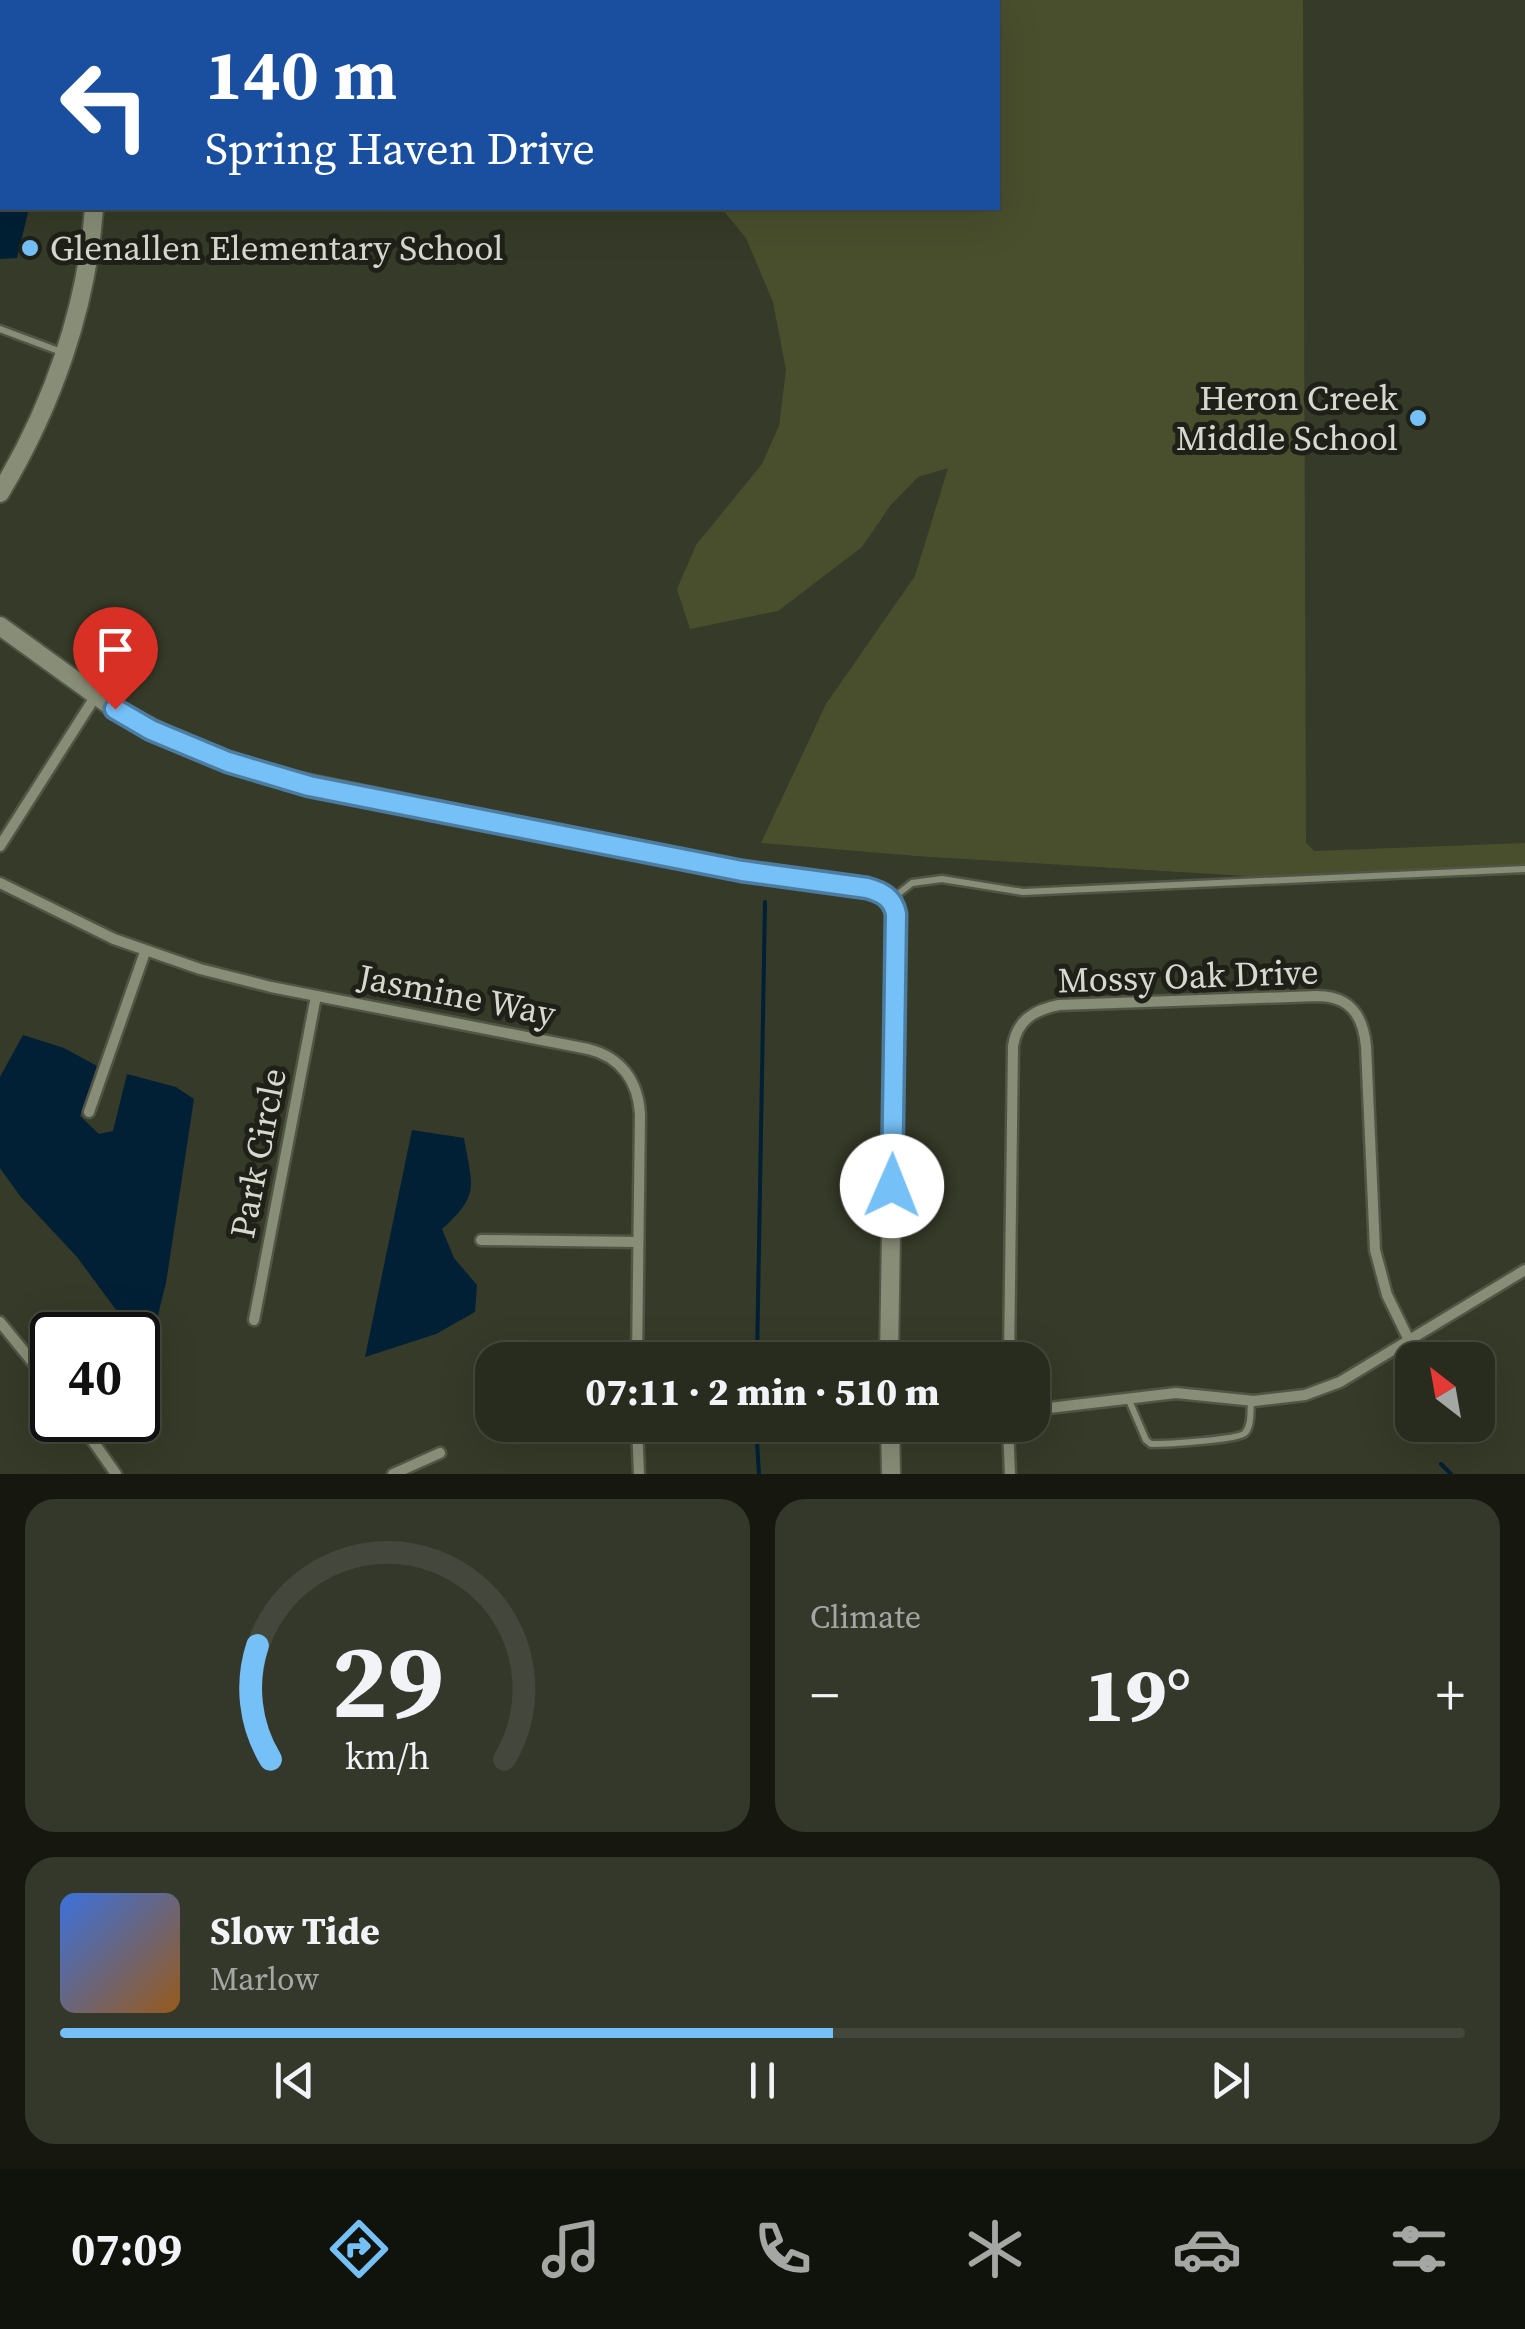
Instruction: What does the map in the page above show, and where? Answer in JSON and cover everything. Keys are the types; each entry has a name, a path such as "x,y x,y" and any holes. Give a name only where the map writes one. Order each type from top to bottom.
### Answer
{"street":[{"path":"0,493 31,438 64,353 82,290 94,210"},
{"path":"0,626 95,697 189,747 267,775 742,871 877,890 890,900 896,914 889,1342"},
{"path":"0,846 95,697"},
{"name":"Jasmine Way","path":"0,883 144,952 236,980 588,1049 617,1062 631,1079 639,1100 636,1342"},
{"path":"90,1112 144,952"},
{"name":"Park Circle","path":"254,1320 316,996"},
{"name":"Mossy Oak Drive","path":"1009,1342 1013,1046 1014,1036 1025,1020 1034,1012 1058,1005 1327,996 1352,1006 1365,1034 1375,1250 1386,1295 1409,1340"},
{"path":"481,1240 638,1242"},
{"path":"1050,1408 1202,1394 1282,1400 1326,1389 1525,1270"},
{"path":"0,1322 30,1359"},
{"path":"93,1442 116,1474"},
{"path":"637,1442 638,1474"},
{"path":"891,1442 892,1474"},
{"path":"1009,1442 1010,1474"},
{"path":"393,1474 440,1453"}],"lane":[{"path":"0,328 64,353"},
{"path":"890,900 912,883 942,879 1022,892 1525,869"},
{"path":"1128,1398 1146,1440 1152,1444 1232,1439 1245,1433 1250,1423 1250,1400"}],"green space":[{"path":"1000,0 1303,0 1306,843 1314,851 1525,843 1525,875 1262,877 761,843 826,704 915,576 948,468 918,477 890,506 862,547 778,611 690,629 677,589 696,545 762,464 779,426 786,370 773,302 746,238 723,210 1000,210"}],"water":[{"path":"0,210 29,210 17,258 0,259"},
{"path":"23,1035 64,1048 97,1066 80,1116 99,1134 113,1131 127,1074 176,1087 194,1099 159,1312 118,1312 77,1257 20,1196 0,1168 0,1077"},
{"path":"412,1130 464,1138 471,1188 463,1207 442,1229 454,1258 477,1285 475,1312 436,1334 365,1357"}],"waterway":[{"path":"757,1342 765,902"},
{"path":"757,1442 759,1474"},
{"path":"1441,1464 1451,1474"}],"place":[{"name":"Glenallen Elementary School","path":"30,248"},
{"name":"Heron Creek Middle School","path":"1418,418"}],"route":[{"path":"115,709 189,747 309,786 742,871 867,888 884,894 896,914 892,1186"}]}
